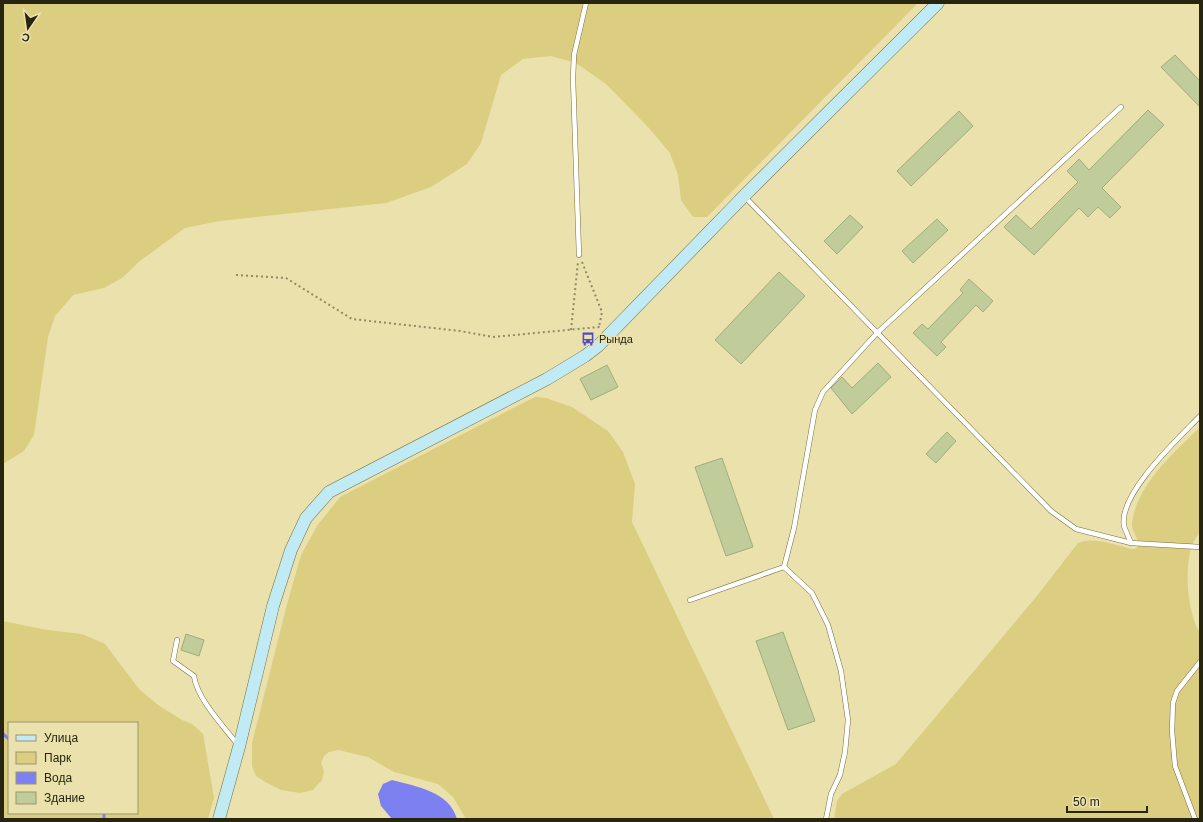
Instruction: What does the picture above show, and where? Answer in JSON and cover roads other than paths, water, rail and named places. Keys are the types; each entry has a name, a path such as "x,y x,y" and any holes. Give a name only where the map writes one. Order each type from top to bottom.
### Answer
{"main road":[{"path":"219,819 239,746 273,606 291,550 306,518 329,492 546,379 585,356 611,334 744,196 937,4"}],"lane":[{"path":"579,255 573,78 574,55 586,3"},
{"path":"784,567 794,528 815,410 823,392 877,333 1121,108"},
{"path":"744,196 1062,520 1076,529 1131,543 1200,547"},
{"path":"1131,543 1124,525 1125,511 1130,498 1145,476 1164,453 1200,416"},
{"path":"690,600 784,567"},
{"path":"784,567 812,593 828,625 841,671 848,720 845,752 840,775 831,794 826,819"},
{"path":"177,640 173,661 194,676 195,684 211,710 239,746"},
{"path":"1195,819 1175,766 1172,731 1173,703 1177,690 1200,662"}],"water":[{"path":"392,780 421,788 440,796 453,810 457,819 392,819 381,806 378,794 383,784"}],"waterway":[{"path":"3,734 8,738"},
{"path":"104,814 104,819"}],"place":[{"name":"Рында","path":"588,339"}]}
